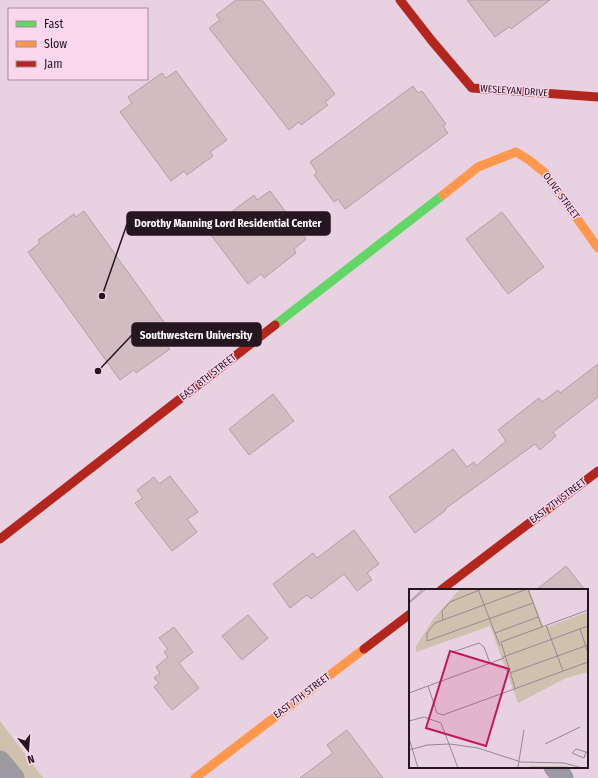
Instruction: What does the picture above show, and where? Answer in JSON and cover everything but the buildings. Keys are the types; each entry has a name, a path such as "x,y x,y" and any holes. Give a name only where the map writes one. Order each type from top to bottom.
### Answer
{"street":[{"name":"WESLEYAN DRIVE","path":"400,0 472,88 598,97"},
{"name":"OLIVE STREET","path":"516,152 530,160 544,172 598,248"},
{"name":"EAST 8TH STREET","path":"0,539 478,167 516,152"},
{"name":"EAST 7TH STREET","path":"442,589 598,471"},
{"name":"EAST 7TH STREET","path":"195,778 409,615"},
{"path":"0,761 14,778"},
{"path":"555,768 563,778"}],"shaded area":[{"path":"0,721 43,778 0,778"}],"traffic: fast":[{"path":"275,325 443,195"}],"traffic: slow":[{"path":"443,195 478,167 516,152 544,172 598,248"},
{"path":"195,778 364,649"}],"traffic: jam":[{"path":"400,0 472,88 598,97"},
{"path":"0,539 275,325"},
{"path":"442,589 598,471"},
{"path":"364,649 409,615"}],"place":[{"name":"Dorothy Manning Lord Residential Center","path":"102,296"},
{"name":"Southwestern University","path":"98,371"}]}
